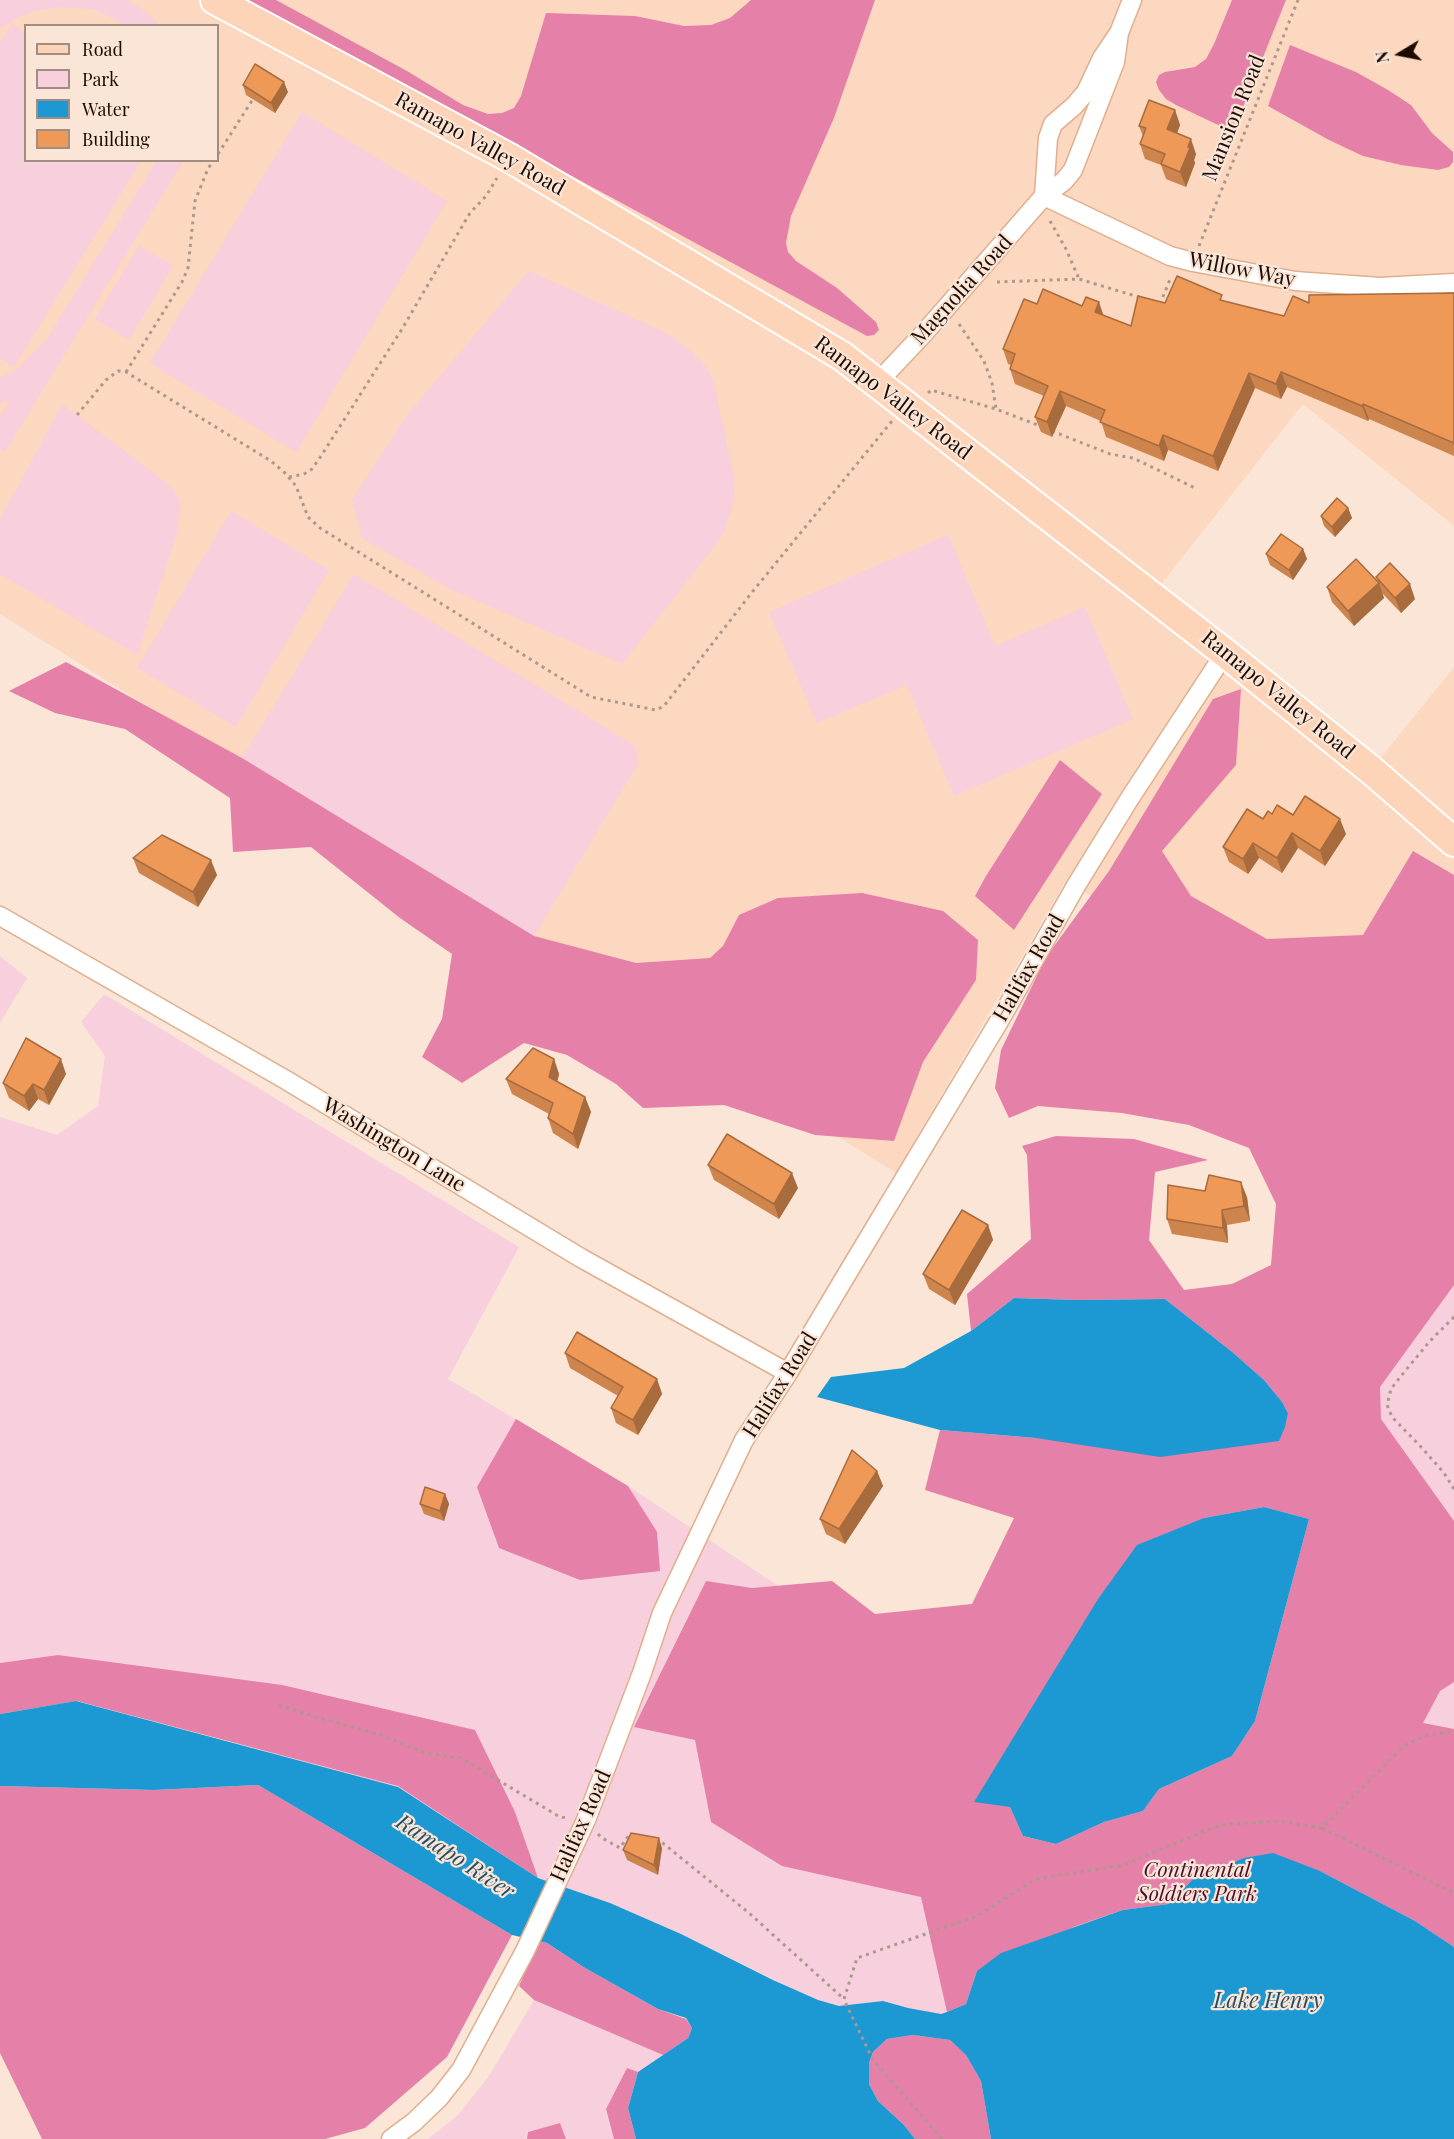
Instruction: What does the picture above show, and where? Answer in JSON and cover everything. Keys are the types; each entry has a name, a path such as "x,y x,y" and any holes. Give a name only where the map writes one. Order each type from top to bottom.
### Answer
{"main road":[{"name":"Ramapo Valley Road","path":"215,0 508,157 816,338 878,382 1225,653 1371,770 1454,842"}],"street":[{"path":"1044,196 1048,138 1053,124 1086,92 1102,58 1119,33 1132,0"},
{"name":"Magnolia Road","path":"878,382 1044,196 1064,181 1073,170 1115,62 1119,33"},
{"name":"Willow Way","path":"1044,196 1170,256 1193,262 1295,281 1380,287 1454,283"},
{"name":"Halifax Road","path":"391,2139 414,2122 439,2098 461,2070 525,1951 586,1820 662,1613 744,1440 788,1373 998,1023 1077,884 1225,653"},
{"name":"Washington Lane","path":"0,916 286,1080 581,1257 788,1373"}],"path":[{"name":"Mansion Road","path":"1199,248 1298,0"},
{"path":"219,152 253,99"},
{"path":"289,477 304,474 312,469 321,456 402,329 470,213 486,195 508,157"},
{"path":"126,372 182,282 188,268 195,201 212,162"},
{"path":"1050,221 1079,279"},
{"path":"997,282 1079,279 1161,304 1171,277"},
{"path":"959,324 984,361 992,383 996,409"},
{"path":"77,415 106,380 118,371 126,372 271,461 296,486 308,517 321,528 591,697 656,710 664,706 760,582 894,419"},
{"path":"931,390 996,409 1110,454 1133,458 1196,488"},
{"path":"1454,1317 1430,1341 1391,1389 1387,1405 1392,1417 1444,1473 1454,1489"},
{"path":"279,1705 379,1734 424,1753 461,1758 560,1817 586,1820 602,1839 620,1848 629,1835 639,1837"},
{"path":"1322,1828 1404,1746 1424,1736 1454,1731"},
{"path":"845,2001 857,1958 977,1916 1036,1879 1123,1865 1220,1825 1277,1821 1322,1828 1454,1893"},
{"path":"649,1838 659,1840 740,1905 845,2001 873,2060 942,2139"}],"shaded area":[{"path":"0,0 1454,0 1454,526 1303,404 1152,596 1371,770 1454,667 1454,960 1371,1100 1067,879 896,1173 0,614"},
{"path":"247,0 276,0 407,71 463,105 488,114 502,113 514,108 521,96 546,13 635,16 684,26 711,25 730,18 751,0 875,0 834,118 791,216 786,243 788,252 796,261 837,288 876,322 879,330 874,335 867,336"},
{"path":"1232,0 1286,0 1233,132 1166,99 1156,82 1159,75 1165,72 1195,67 1206,59"},
{"path":"1290,45 1356,72 1411,105 1432,133 1453,152 1453,162 1449,167 1438,170 1401,165 1363,156 1268,106"},
{"path":"66,662 242,758 534,936 636,963 710,958 723,946 739,915 778,898 862,893 943,911 978,940 976,980 923,1062 894,1141 815,1135 724,1105 643,1108 616,1084 567,1055 524,1043 462,1083 422,1057 442,1019 452,954 400,918 311,847 233,852 230,798 125,729 55,713 9,691"},
{"path":"1241,689 1236,765 1162,851 1191,896 1267,939 1363,935 1413,851 1454,875 1454,1285 1380,1387 1381,1419 1454,1521 1454,1682 1440,1691 1423,1723 1454,1729 1454,1947 1415,1921 1320,1871 1192,1880 1169,1904 1123,1910 1076,1926 977,1971 966,2004 947,2012 921,1897 782,1866 711,1822 695,1740 634,1727 706,1581 752,1588 832,1581 875,1614 972,1604 1014,1518 925,1490 940,1430 1036,1438 1288,1413 1264,1380 1165,1299 1014,1298 971,1331 967,1294 1031,1239 1027,1155 1022,1146 1056,1136 1134,1139 1208,1160 1155,1172 1149,1240 1184,1290 1232,1284 1271,1265 1276,1204 1249,1148 1189,1125 1122,1113 1038,1106 1009,1118 995,1088 1001,1050 1046,957 1109,871 1213,699","holes":["1264,1507 1309,1519 1255,1721 1232,1756 1159,1789 1143,1811 1104,1822 1056,1844 1023,1836 1010,1807 1204,1518"]},
{"path":"1060,760 1102,794 1014,930 975,896"},
{"path":"516,1419 628,1486 657,1532 660,1571 580,1580 499,1548 477,1487"},
{"path":"58,1655 282,1685 475,1730 515,1812 538,1878 398,1786 77,1701 0,1714 0,1663"},
{"path":"258,1785 512,1935 447,2057 365,2128 325,2139 42,2139 0,2053 0,1786 154,1790"},
{"path":"538,1941 547,1943 585,1968 658,2009 686,2019 692,2028 688,2038 663,2055 534,2000 519,1986"},
{"path":"913,2035 950,2040 966,2055 981,2081 991,2139 915,2139 904,2125 878,2101 869,2084 869,2063 873,2052 887,2039"},
{"path":"627,2068 638,2072 628,2108 636,2139 614,2139 606,2109"},
{"path":"560,2123 566,2139 527,2139 528,2132"}],"green space":[{"path":"127,0 159,24 123,24 91,9 59,7 31,12 0,29 0,1"},
{"path":"12,24 24,32 24,162 140,162 14,367 0,358 0,43"},
{"path":"302,112 447,201 296,452 150,363"},
{"path":"156,162 182,162 5,452 0,449 0,417 10,400 0,403 0,378 20,367 47,339"},
{"path":"139,246 173,266 129,340 95,319"},
{"path":"529,271 662,331 695,355 706,367 713,380 735,489 726,527 717,543 622,664 450,589 362,538 352,500 407,415"},
{"path":"62,404 169,485 176,493 180,505 177,533 137,655 0,574 0,520"},
{"path":"231,511 329,570 236,727 137,668"},
{"path":"948,535 995,646 1085,607 1133,719 954,796 907,685 817,723 769,612"},
{"path":"354,574 635,746 638,764 534,936 242,758"},
{"path":"0,956 27,978 0,1023"},
{"name":"Continental Soldiers Park","path":"1454,960 1454,2139 991,2139 981,2081 681,1934 610,1903 538,1878 58,1655 0,1663 0,1117 57,1135 98,1106 105,1056 81,1022 104,994 519,1247 448,1379 628,1486 992,1728 1231,1351"},
{"path":"534,2000 663,2055 638,2072 627,2068 606,2109 614,2139 566,2139 560,2123 528,2132 527,2139 428,2139 458,2115 489,2076"}],"water":[{"path":"1014,1298 1165,1299 1264,1380 1282,1402 1288,1413 1279,1441 1160,1457 1036,1438 940,1430 817,1397 831,1377 904,1368 971,1331"},
{"path":"1264,1507 1309,1519 1255,1721 1232,1756 1159,1789 1143,1811 1104,1822 1056,1844 1023,1836 1010,1807 974,1802 1098,1599 1137,1545 1204,1518"},
{"path":"76,1701 398,1787 538,1878 610,1903 681,1934 773,1980 818,2000 839,2006 883,2001 941,2014 947,2012 966,2004 977,1971 1001,1953 1123,1910 1169,1904 1192,1880 1244,1858 1273,1853 1320,1871 1415,1921 1454,1947 1454,2139 991,2139 981,2081 966,2055 950,2040 913,2035 887,2039 873,2052 869,2063 869,2084 878,2101 904,2125 915,2139 636,2139 628,2108 638,2072 688,2038 692,2028 686,2018 658,2009 585,1968 547,1943 512,1935 258,1785 154,1790 0,1786 0,1714"}],"building":[{"path":"255,64 284,82 271,103 243,85"},
{"path":"1149,100 1175,110 1167,129 1191,139 1188,147 1190,148 1180,172 1161,164 1165,154 1140,144 1146,128 1139,126"},
{"path":"1177,276 1222,295 1220,300 1284,316 1293,296 1309,303 1309,295 1454,293 1454,443 1281,372 1276,384 1249,373 1213,456 1163,435 1159,446 1100,422 1105,410 1060,391 1047,422 1035,417 1048,386 1010,369 1015,354 1003,349 1024,299 1037,304 1043,289 1082,306 1086,297 1099,302 1095,312 1131,326 1138,296 1165,303"},
{"path":"1337,498 1348,508 1332,527 1321,516"},
{"path":"1281,534 1303,549 1289,570 1266,554"},
{"path":"1356,559 1379,583 1348,611 1327,587"},
{"path":"1390,563 1410,584 1395,598 1376,577"},
{"path":"1305,796 1340,819 1320,851 1292,833 1277,858 1253,843 1243,859 1223,847 1247,809 1263,819 1268,811 1272,814 1277,805 1293,815"},
{"path":"162,835 211,860 193,892 133,858"},
{"path":"26,1038 61,1059 44,1090 33,1084 24,1096 3,1083"},
{"path":"533,1048 554,1059 549,1077 585,1097 573,1134 548,1118 553,1103 506,1079"},
{"path":"727,1134 792,1173 774,1204 708,1165"},
{"path":"1209,1175 1241,1182 1244,1206 1222,1210 1223,1228 1167,1219 1168,1185 1205,1191"},
{"path":"962,1210 988,1225 949,1290 923,1274"},
{"path":"577,1332 657,1379 633,1420 611,1408 623,1387 565,1353"},
{"path":"852,1450 877,1471 839,1529 820,1519"},
{"path":"425,1487 445,1494 440,1511 420,1504"},
{"path":"631,1833 659,1838 654,1865 623,1850"}],"water label":[{"name":"Ramapo River","path":"455,1857"},
{"name":"Lake Henry","path":"1268,2001"}]}
